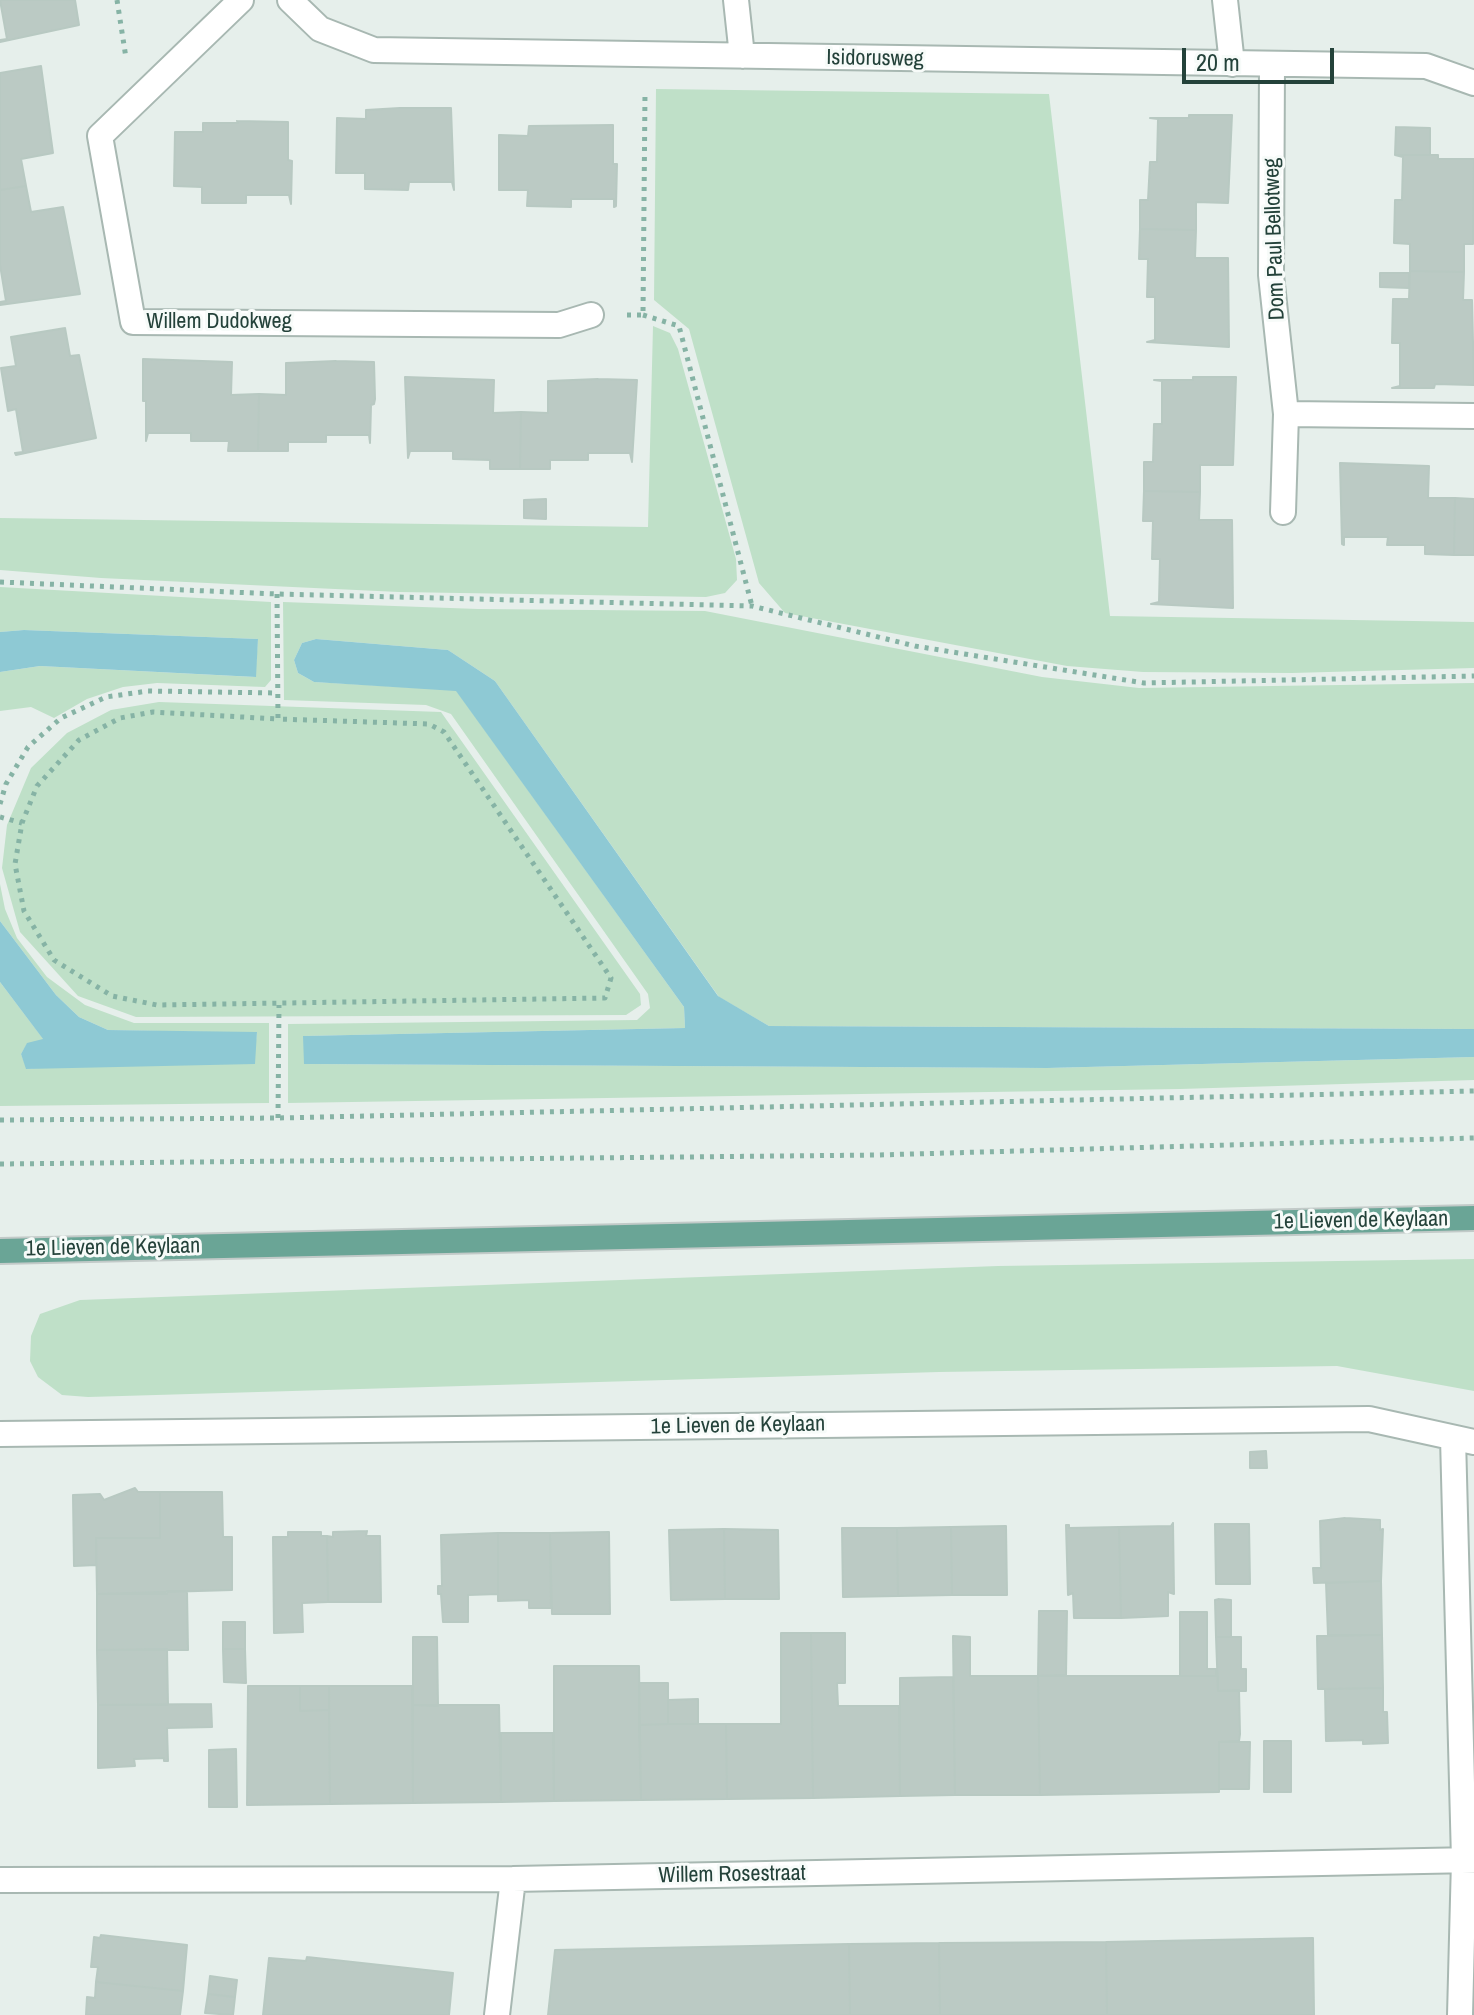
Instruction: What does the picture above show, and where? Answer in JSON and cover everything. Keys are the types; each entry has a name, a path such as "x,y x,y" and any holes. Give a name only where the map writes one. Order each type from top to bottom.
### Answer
{"main road":[{"name":"1e Lieven de Keylaan","path":"0,1251 1474,1218"}],"street":[{"name":"Willem Dudokweg","path":"241,0 100,136 133,322 559,325 591,315"},
{"name":"Isidorusweg","path":"290,0 320,29 374,50 1426,66 1474,83"},
{"path":"736,0 742,56"},
{"path":"1225,0 1232,64"},
{"name":"Dom Paul Bellotweg","path":"1272,65 1271,275 1286,414 1283,512"},
{"path":"1286,414 1474,416"},
{"name":"1e Lieven de Keylaan","path":"0,1434 1369,1419 1464,1440"},
{"path":"1460,2015 1469,1860 1464,1440"},
{"name":"Willem Rosestraat","path":"0,1880 513,1879 1469,1860"},
{"path":"497,2015 513,1879"}],"path":[{"path":"117,0 135,105"},
{"path":"643,315 646,56"},
{"path":"591,315 643,315 679,326 752,606"},
{"path":"0,582 277,594 752,606 915,646 1144,683 1474,676"},
{"path":"277,594 278,719"},
{"path":"0,804 6,784 28,747 61,718 106,697 148,691 278,693"},
{"path":"153,712 429,724 444,732 611,978 605,998 157,1005 112,996 54,960 24,911 15,864 22,823 37,786 79,740 120,718 153,712"},
{"path":"0,817 22,823"},
{"path":"278,1118 279,1005"},
{"path":"0,1120 278,1118 1474,1091"},
{"path":"0,1164 877,1155 1474,1138"}],"green space":[{"path":"656,89 1049,94 1110,616 1474,622 1474,668 1292,673 1143,672 1067,666 785,613 759,583 689,329 654,300"},
{"path":"653,326 670,333 678,349 736,559 737,580 725,593 706,597 399,592 101,578 0,570 0,518 648,527"},
{"path":"0,587 271,602 271,680 265,687 157,683 123,687 87,699 54,718 31,707 0,711 0,672 40,666 255,677 258,639 24,630 0,632"},
{"path":"283,602 478,609 705,611 1042,677 1139,688 1474,683 1474,1029 769,1026 719,997 495,681 448,650 316,639 302,643 294,660 298,673 314,682 456,690 684,1007 685,1028 304,1036 304,1064 1047,1068 1474,1057 1474,1080 1180,1089 288,1103 288,1024 637,1020 650,1008 648,994 451,714 426,705 284,700"},
{"path":"159,702 441,712 640,994 641,1005 626,1015 136,1017 78,996 20,932 2,868 7,825 31,768 67,733 111,710"},
{"path":"0,884 5,909 17,938 47,977 85,1005 134,1023 269,1023 269,1103 0,1106 0,982 44,1040 27,1044 21,1054 27,1069 255,1048 257,1033 108,1030 79,1017 56,995 0,921"},
{"path":"1474,1259 1474,1391 1337,1366 939,1372 88,1397 62,1395 38,1377 30,1361 31,1336 40,1314 80,1300 998,1266"}],"water":[{"path":"24,630 258,639 256,677 40,666 0,672 0,632"},
{"path":"316,639 448,650 495,681 718,996 769,1026 1474,1029 1474,1057 1047,1068 304,1064 303,1036 685,1028 684,1007 456,691 314,682 298,673 294,660 302,643"},
{"path":"0,921 56,995 79,1017 108,1030 257,1032 255,1064 26,1069 21,1054 27,1043 43,1039 0,982"}],"building":[{"path":"0,0 75,0 79,25 0,42 7,39"},
{"path":"41,66 53,153 21,159 26,186 0,190 0,73"},
{"path":"451,108 454,190 452,182 409,182 408,190 365,189 365,173 336,173 337,118 366,119 366,110"},
{"path":"1189,115 1232,115 1228,203 1196,202 1196,230 1140,229 1140,200 1148,200 1150,162 1157,162 1158,119 1150,118 1189,118"},
{"path":"288,122 288,160 292,161 291,204 289,195 246,195 246,203 202,203 202,187 174,186 175,132 203,132 203,123"},
{"path":"613,125 613,164 617,164 616,206 614,199 571,199 571,207 527,206 528,190 499,190 499,135 528,136 529,126"},
{"path":"1396,127 1430,128 1430,155 1395,155"},
{"path":"1395,155 1474,159 1473,244 1464,244 1464,272 1410,271 1410,244 1394,243 1395,200 1402,200 1403,157"},
{"path":"26,186 31,212 63,207 80,294 0,305 0,302 6,301 0,265 0,190"},
{"path":"1140,229 1196,230 1195,258 1228,258 1229,347 1147,342 1155,340 1155,297 1147,297 1148,259 1139,259"},
{"path":"1410,271 1464,272 1463,300 1472,300 1474,385 1435,384 1434,388 1392,388 1400,386 1400,343 1392,343 1393,299 1409,299"},
{"path":"1380,273 1409,273 1409,288 1380,287"},
{"path":"65,328 70,356 79,355 96,438 16,455 23,452 16,409 8,411 1,368 16,366 11,337"},
{"path":"143,359 232,362 231,395 259,394 258,451 228,451 229,441 191,441 191,433 148,433 146,441"},
{"path":"374,362 375,399 371,405 370,443 369,435 326,435 326,442 288,442 288,451 258,451 259,394 286,395 286,363"},
{"path":"405,377 494,380 493,413 521,412 520,469 490,469 490,460 453,459 453,451 410,451 408,458"},
{"path":"1193,377 1236,377 1233,465 1200,465 1200,492 1144,491 1144,462 1153,462 1154,424 1162,424 1162,381 1154,380 1193,380"},
{"path":"637,380 632,462 630,453 588,453 588,460 550,460 550,469 520,469 521,412 548,413 548,381"},
{"path":"1340,463 1429,466 1428,498 1455,498 1454,555 1425,554 1425,545 1387,545 1388,537 1344,537 1342,544"},
{"path":"1144,491 1200,492 1199,520 1232,520 1233,608 1151,604 1159,602 1160,559 1152,559 1153,521 1143,521"},
{"path":"1455,498 1474,499 1474,555 1454,555"},
{"path":"546,499 546,519 524,518 524,500"},
{"path":"1266,1451 1267,1468 1250,1468 1250,1452"},
{"path":"135,1488 138,1492 160,1492 160,1538 96,1538 96,1565 74,1566 73,1495 100,1494 104,1500"},
{"path":"160,1492 222,1492 223,1537 232,1537 232,1590 97,1594 96,1538 160,1538"},
{"path":"1345,1518 1380,1520 1380,1530 1383,1529 1381,1581 1314,1583 1313,1568 1321,1568 1320,1521"},
{"path":"1173,1523 1174,1594 1168,1592 1168,1616 1121,1618 1119,1527 1171,1526"},
{"path":"1215,1524 1249,1524 1250,1584 1216,1584"},
{"path":"1066,1525 1069,1528 1119,1527 1121,1618 1074,1618 1073,1593 1068,1595"},
{"path":"1006,1526 1007,1595 952,1595 951,1527"},
{"path":"951,1527 952,1595 898,1596 897,1528"},
{"path":"842,1528 897,1528 898,1596 843,1597"},
{"path":"724,1529 725,1599 671,1600 669,1530"},
{"path":"724,1529 778,1530 779,1599 725,1599"},
{"path":"367,1531 366,1536 380,1536 381,1602 328,1602 327,1536 333,1537 333,1532"},
{"path":"288,1532 321,1532 321,1536 327,1536 328,1602 302,1603 303,1632 274,1633 273,1537 288,1537"},
{"path":"609,1532 610,1614 552,1614 550,1533"},
{"path":"498,1533 498,1594 468,1595 468,1622 443,1622 441,1594 438,1594 438,1586 442,1586 441,1535"},
{"path":"498,1533 550,1533 551,1608 529,1608 529,1600 498,1601"},
{"path":"1381,1581 1382,1635 1328,1635 1326,1583"},
{"path":"167,1591 187,1591 188,1650 97,1650 97,1594 167,1594"},
{"path":"1215,1600 1231,1600 1231,1637 1216,1637"},
{"path":"1039,1611 1067,1611 1066,1675 1038,1676"},
{"path":"1180,1612 1207,1612 1207,1669 1216,1669 1216,1676 1180,1676"},
{"path":"223,1622 245,1622 245,1649 223,1649"},
{"path":"781,1633 811,1633 813,1798 727,1799 726,1724 781,1724"},
{"path":"811,1633 845,1633 845,1683 837,1683 838,1706 899,1706 900,1796 813,1798"},
{"path":"1382,1635 1383,1688 1318,1689 1317,1636"},
{"path":"953,1636 970,1637 970,1676 1038,1676 1040,1795 955,1795"},
{"path":"413,1637 437,1637 438,1706 413,1705"},
{"path":"1216,1637 1241,1637 1241,1669 1246,1669 1246,1691 1218,1691"},
{"path":"167,1649 168,1705 98,1705 97,1650"},
{"path":"223,1649 245,1649 246,1683 224,1682"},
{"path":"554,1666 639,1666 641,1800 554,1801"},
{"path":"1038,1676 1218,1676 1218,1691 1239,1690 1240,1734 1239,1741 1219,1742 1219,1792 1040,1795"},
{"path":"953,1677 955,1795 900,1796 900,1678"},
{"path":"639,1683 668,1683 668,1724 639,1725"},
{"path":"248,1686 300,1686 300,1711 329,1710 330,1804 247,1805"},
{"path":"300,1686 329,1686 329,1710 300,1711"},
{"path":"329,1686 412,1686 413,1803 330,1804"},
{"path":"1383,1688 1388,1743 1326,1741 1325,1689"},
{"path":"698,1699 698,1724 668,1724 668,1700"},
{"path":"211,1704 212,1727 167,1728 168,1761 164,1758 134,1759 135,1766 98,1768 98,1705"},
{"path":"413,1705 499,1705 501,1802 413,1803"},
{"path":"726,1724 727,1799 641,1800 639,1725"},
{"path":"501,1733 553,1733 554,1801 501,1802"},
{"path":"1264,1741 1291,1741 1291,1792 1264,1792"},
{"path":"1219,1742 1250,1742 1249,1789 1219,1789"},
{"path":"236,1749 237,1807 209,1807 209,1750"},
{"path":"101,1935 187,1945 183,1991 96,1982 98,1967 91,1967 94,1937 100,1938"},
{"path":"1313,1938 1314,2015 1107,2015 1106,1942"},
{"path":"1106,1942 1107,2015 940,2015 939,1943"},
{"path":"939,1943 940,2015 850,2015 849,1944"},
{"path":"849,1944 850,2015 548,2015 555,1950"},
{"path":"307,1957 453,1973 449,2015 263,2015 269,1958 306,1961"},
{"path":"210,1976 237,1980 235,1997 208,1994"},
{"path":"96,1982 183,1991 180,2015 86,2015 87,1997 95,1998"},
{"path":"208,1994 235,1997 233,2015 205,2013"}]}
